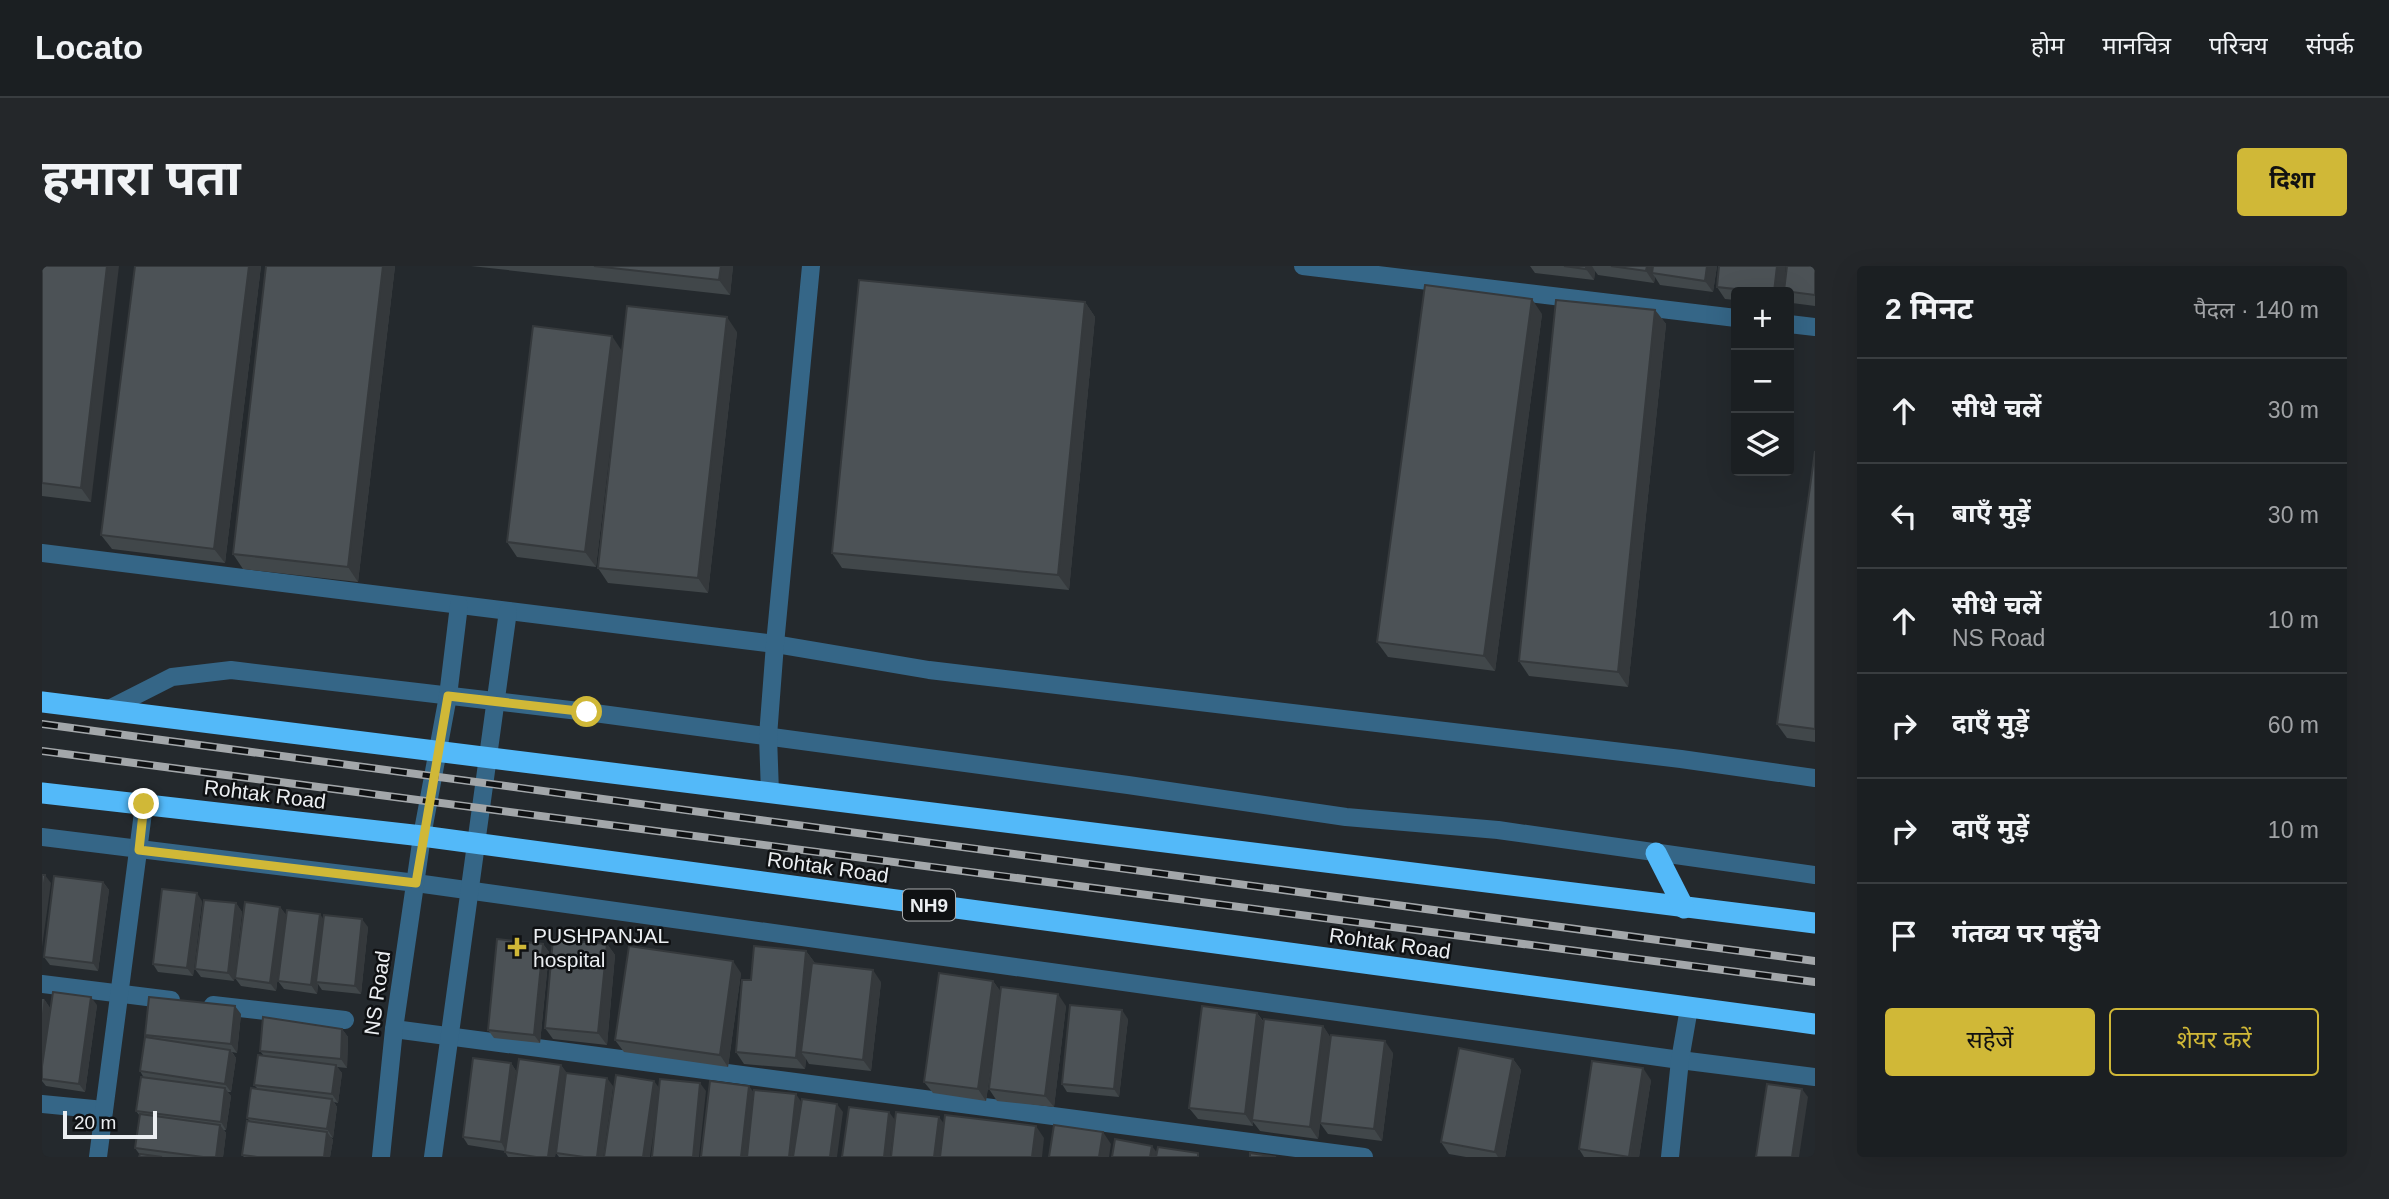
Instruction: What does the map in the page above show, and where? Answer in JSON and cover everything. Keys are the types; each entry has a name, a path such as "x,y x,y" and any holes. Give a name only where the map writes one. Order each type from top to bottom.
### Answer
{"highway":[{"path":"42,702 1815,923"},
{"name":"Rohtak Road","path":"42,793 422,836 1815,1024"},
{"path":"1656,853 1684,908"}],"street":[{"path":"771,793 768,736 811,266"},
{"path":"1303,266 1731,317"},
{"path":"1794,325 1815,327"},
{"path":"42,553 775,644 929,670 1681,759 1815,778"},
{"name":"NS Road","path":"380,1157 394,1029 422,836 448,696 459,605"},
{"path":"433,1157 508,611"},
{"path":"107,710 172,677 231,670 768,736 1346,817 1498,830 1815,875"},
{"path":"98,1157 144,804"},
{"path":"42,837 416,883 1815,1077"},
{"path":"42,984 345,1020"},
{"path":"1670,1157 1680,1060 1689,1008"},
{"path":"394,1029 1364,1157"},
{"path":"42,1104 104,1110"}],"building":[{"path":"42,266 107,266 81,488 42,483"},
{"path":"135,266 249,266 214,549 101,535"},
{"path":"266,266 383,266 348,567 233,554"},
{"path":"594,266 721,266 719,280"},
{"path":"1564,266 1586,266 1586,269"},
{"path":"1611,266 1647,266 1646,271"},
{"path":"1653,266 1707,266 1705,281 1652,273"},
{"path":"1719,266 1777,266 1775,287 1717,287"},
{"path":"1787,266 1815,266 1815,295 1794,292 1794,287 1784,287"},
{"path":"859,280 1085,302 1058,575 832,553"},
{"path":"1425,285 1532,299 1484,656 1377,642"},
{"path":"1556,300 1655,310 1618,672 1519,661"},
{"path":"627,306 727,317 698,578 598,568"},
{"path":"533,326 612,336 585,552 507,542"},
{"path":"1815,451 1815,729 1777,724"},
{"path":"42,875 45,875 42,899"},
{"path":"54,876 103,882 93,963 44,957"},
{"path":"162,889 197,893 187,968 153,964"},
{"path":"204,900 236,903 228,973 195,969"},
{"path":"245,902 280,907 270,983 235,978"},
{"path":"287,910 320,914 311,985 278,981"},
{"path":"324,915 362,919 355,986 316,982"},
{"path":"497,939 543,944 534,1035 488,1030"},
{"path":"553,939 607,944 598,1033 545,1028"},
{"path":"629,946 733,961 720,1055 615,1040"},
{"path":"754,946 806,951 796,1058 736,1052 742,980 751,980"},
{"path":"812,963 873,970 863,1060 801,1052"},
{"path":"939,973 993,981 978,1089 924,1082"},
{"path":"1001,987 1058,994 1045,1096 989,1089"},
{"path":"53,992 91,997 79,1084 42,1079"},
{"path":"149,997 235,1006 231,1044 145,1035"},
{"path":"1070,1005 1122,1010 1114,1089 1062,1084"},
{"path":"1202,1006 1257,1013 1245,1114 1189,1108"},
{"path":"263,1017 342,1029 341,1059 260,1051"},
{"path":"1264,1019 1323,1026 1310,1127 1252,1120"},
{"path":"1331,1035 1385,1041 1374,1129 1320,1123"},
{"path":"145,1037 230,1050 225,1084 140,1071"},
{"path":"1459,1048 1513,1059 1495,1152 1441,1142"},
{"path":"258,1055 336,1065 332,1094 254,1085"},
{"path":"473,1058 511,1063 501,1142 463,1137"},
{"path":"519,1059 561,1065 548,1157 505,1152"},
{"path":"1592,1061 1643,1068 1629,1157 1579,1149"},
{"path":"566,1073 607,1078 597,1157 556,1153"},
{"path":"616,1075 654,1081 643,1157 604,1157"},
{"path":"141,1077 225,1088 221,1122 136,1111"},
{"path":"660,1079 700,1083 693,1157 652,1157"},
{"path":"710,1081 749,1086 741,1157 701,1157"},
{"path":"1767,1084 1802,1089 1792,1157 1756,1157"},
{"path":"251,1088 332,1099 327,1129 247,1118"},
{"path":"754,1090 796,1094 789,1157 747,1157"},
{"path":"802,1099 837,1104 830,1157 793,1157"},
{"path":"849,1107 889,1112 884,1157 842,1157"},
{"path":"896,1112 939,1117 934,1157 891,1157"},
{"path":"140,1114 220,1125 216,1157 135,1148"},
{"path":"945,1115 1036,1126 1032,1157 940,1157"},
{"path":"247,1121 327,1132 324,1157 242,1155"},
{"path":"1054,1125 1103,1132 1099,1157 1049,1157"},
{"path":"1115,1139 1152,1146 1150,1157 1112,1157"},
{"path":"1158,1147 1198,1153 1198,1157 1156,1157"},
{"path":"1250,1153 1276,1157 1250,1157"},
{"path":"140,1154 162,1157 139,1157"}],"railway":[{"path":"42,724 1815,961"},
{"path":"42,751 1815,982"}],"place":[{"name":"PUSHPANJAL hospital","path":"517,947"}],"route":[{"path":"144,804 139,850 416,883 448,696 587,712"}]}
